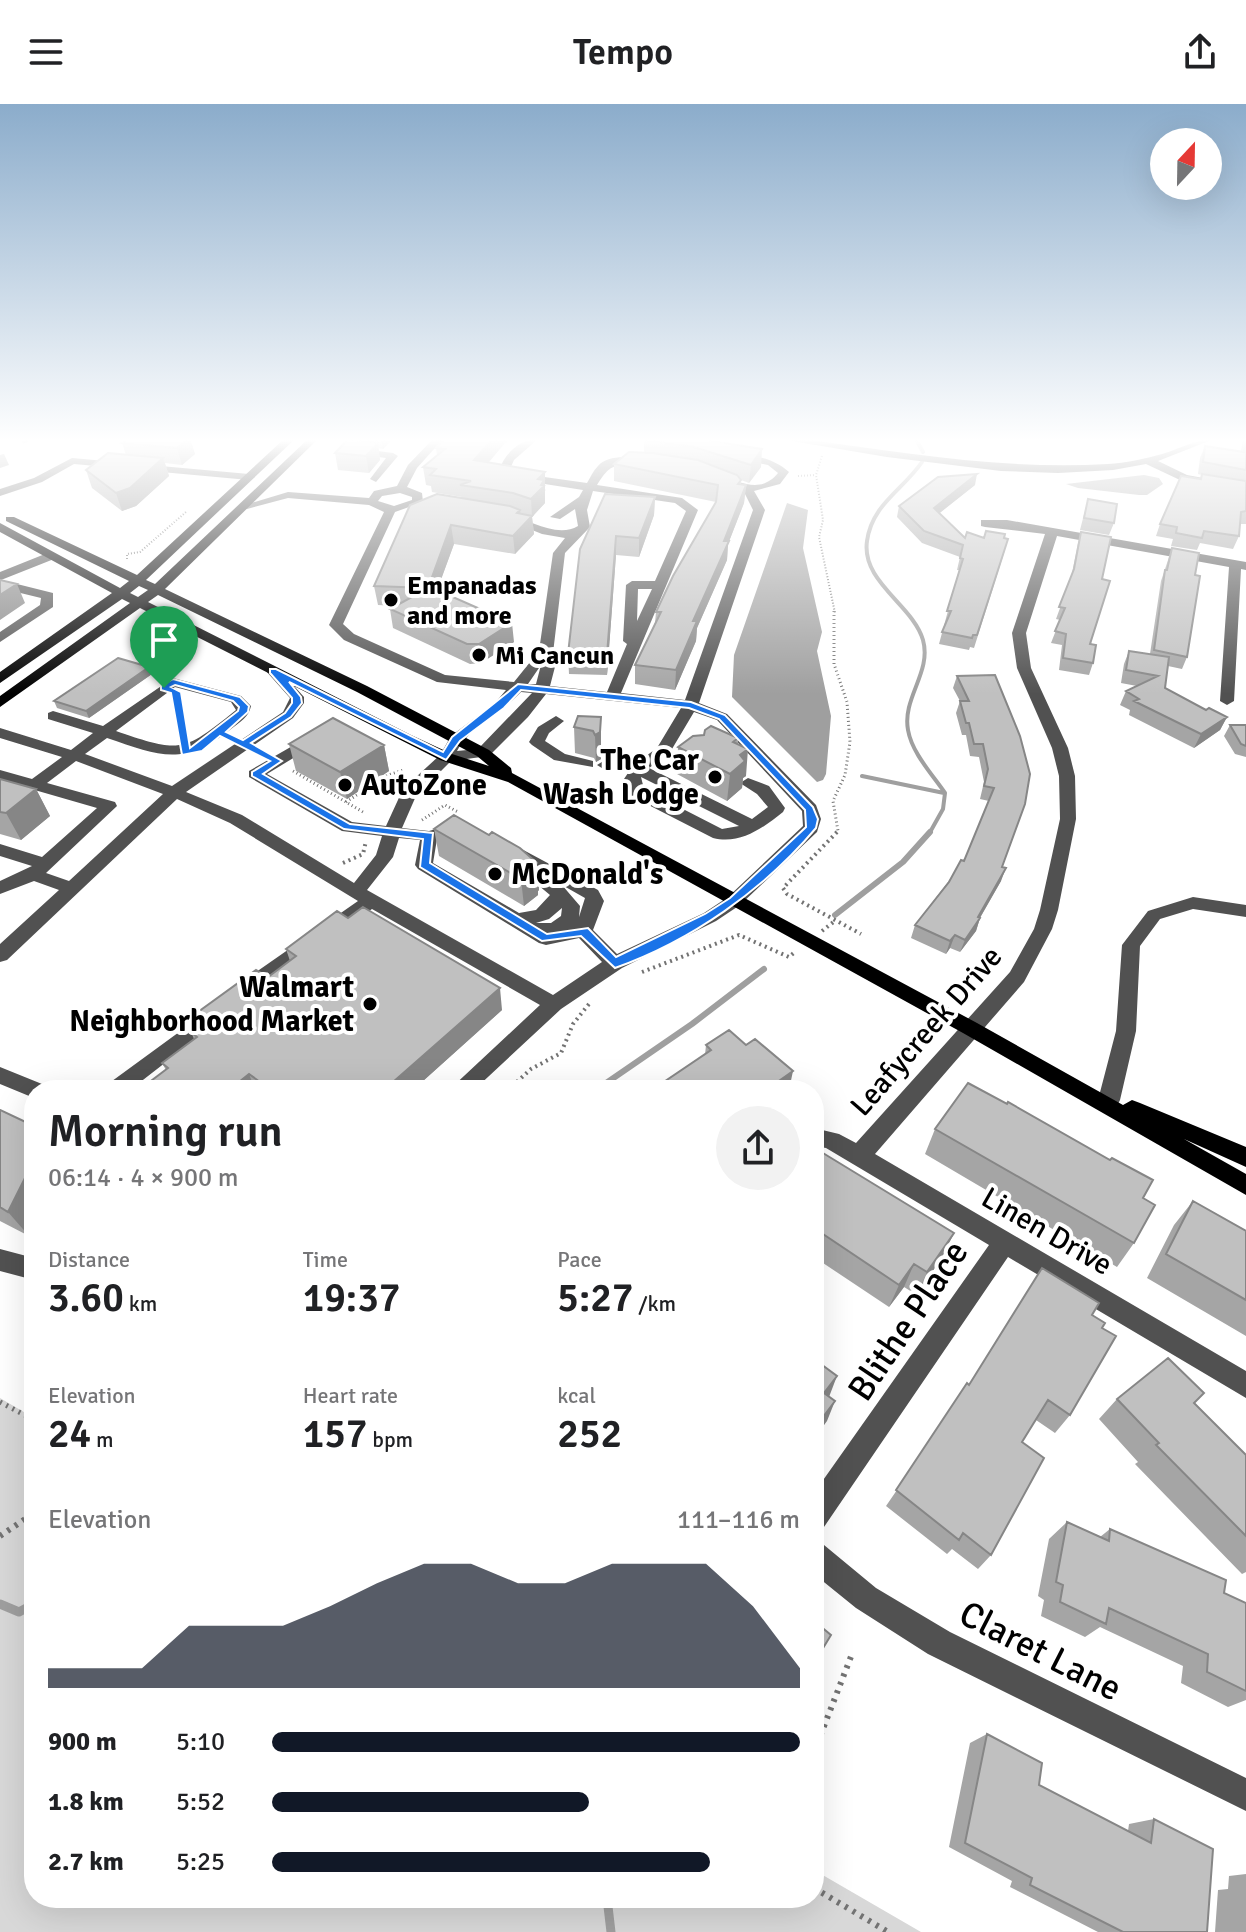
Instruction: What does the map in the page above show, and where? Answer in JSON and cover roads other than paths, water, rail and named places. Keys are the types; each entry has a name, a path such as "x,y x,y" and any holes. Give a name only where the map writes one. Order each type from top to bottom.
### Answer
{"main road":[{"path":"21,524 158,589 483,753 514,779 1080,1089 1246,1185"},
{"path":"3,674 138,581 199,524"},
{"path":"0,703 158,589 227,524"},
{"path":"0,527 121,594 446,757 514,779"},
{"path":"1080,1089 1206,1138 1246,1158"}],"street":[{"path":"384,524 336,625 349,637 442,679 691,705 722,717 810,809 813,819 811,828 734,901 710,917 615,963 554,1004 471,1080"},
{"path":"531,524 549,531 579,527"},
{"path":"544,524 559,553"},
{"path":"612,696 687,524"},
{"path":"748,783 763,790 777,808 738,834 719,834 637,792 632,779 638,769 674,748 756,524"},
{"path":"995,524 1240,565 1227,701"},
{"path":"446,757 483,753 523,714 542,689 549,663 546,653 559,553 579,527"},
{"name":"Leafycreek Drive","path":"859,1156 1017,977 1031,954 1049,910 1065,839 1069,802 1065,762 1024,668 1019,644 1021,622 1052,532"},
{"path":"0,577 50,556"},
{"path":"0,584 48,596 46,607 0,638"},
{"path":"630,651 632,585 661,585"},
{"path":"128,1080 364,897 384,857 391,832 409,793 446,757 456,739 500,706 546,653"},
{"path":"0,954 176,791 288,715 297,703 297,697 273,671"},
{"path":"34,785 73,755 105,732 164,688 173,682 236,699 244,706 243,712 198,748 170,754 105,732 53,716"},
{"path":"556,721 543,730 537,742 544,750 568,762 587,764"},
{"path":"219,732 284,757"},
{"path":"0,733 176,791 236,819 364,897 554,1004"},
{"path":"321,735 255,774 348,827 429,836 454,820 471,827 552,885 571,906 570,919 555,929 523,925"},
{"path":"605,765 638,769"},
{"path":"0,775 109,806 38,869 0,888"},
{"path":"429,836 424,865 546,938 555,939 583,931"},
{"path":"488,842 592,894 595,901 583,931"},
{"path":"0,850 72,888"},
{"path":"1109,1100 1126,1031 1131,945 1154,915 1193,903 1246,911"},
{"path":"583,931 615,963"},
{"path":"0,1075 24,1085"},
{"name":"Linen Drive","path":"824,1139 859,1156 1246,1385"},
{"name":"Blithe Place","path":"824,1503 1004,1243"},
{"path":"0,1260 24,1266"},
{"name":"Claret Lane","path":"824,1563 866,1598 939,1643 1246,1795"}],"waterway":[{"path":"872,524 867,556 872,569 917,627 923,640 924,663 907,718 914,747 945,793 943,809 929,834"},
{"path":"862,776 944,793"},
{"path":"835,915 903,862 930,832"},
{"path":"611,1080 764,969"},
{"path":"0,1604 19,1612 24,1609"},
{"path":"608,1908 611,1932"}],"place":[{"name":"Empanadas and more","path":"391,600"},
{"name":"Mi Cancun","path":"479,655"},
{"name":"The Car Wash Lodge","path":"715,777"},
{"name":"AutoZone","path":"345,785"},
{"name":"McDonald's","path":"495,874"},
{"name":"Walmart Neighborhood Market","path":"370,1004"}]}
